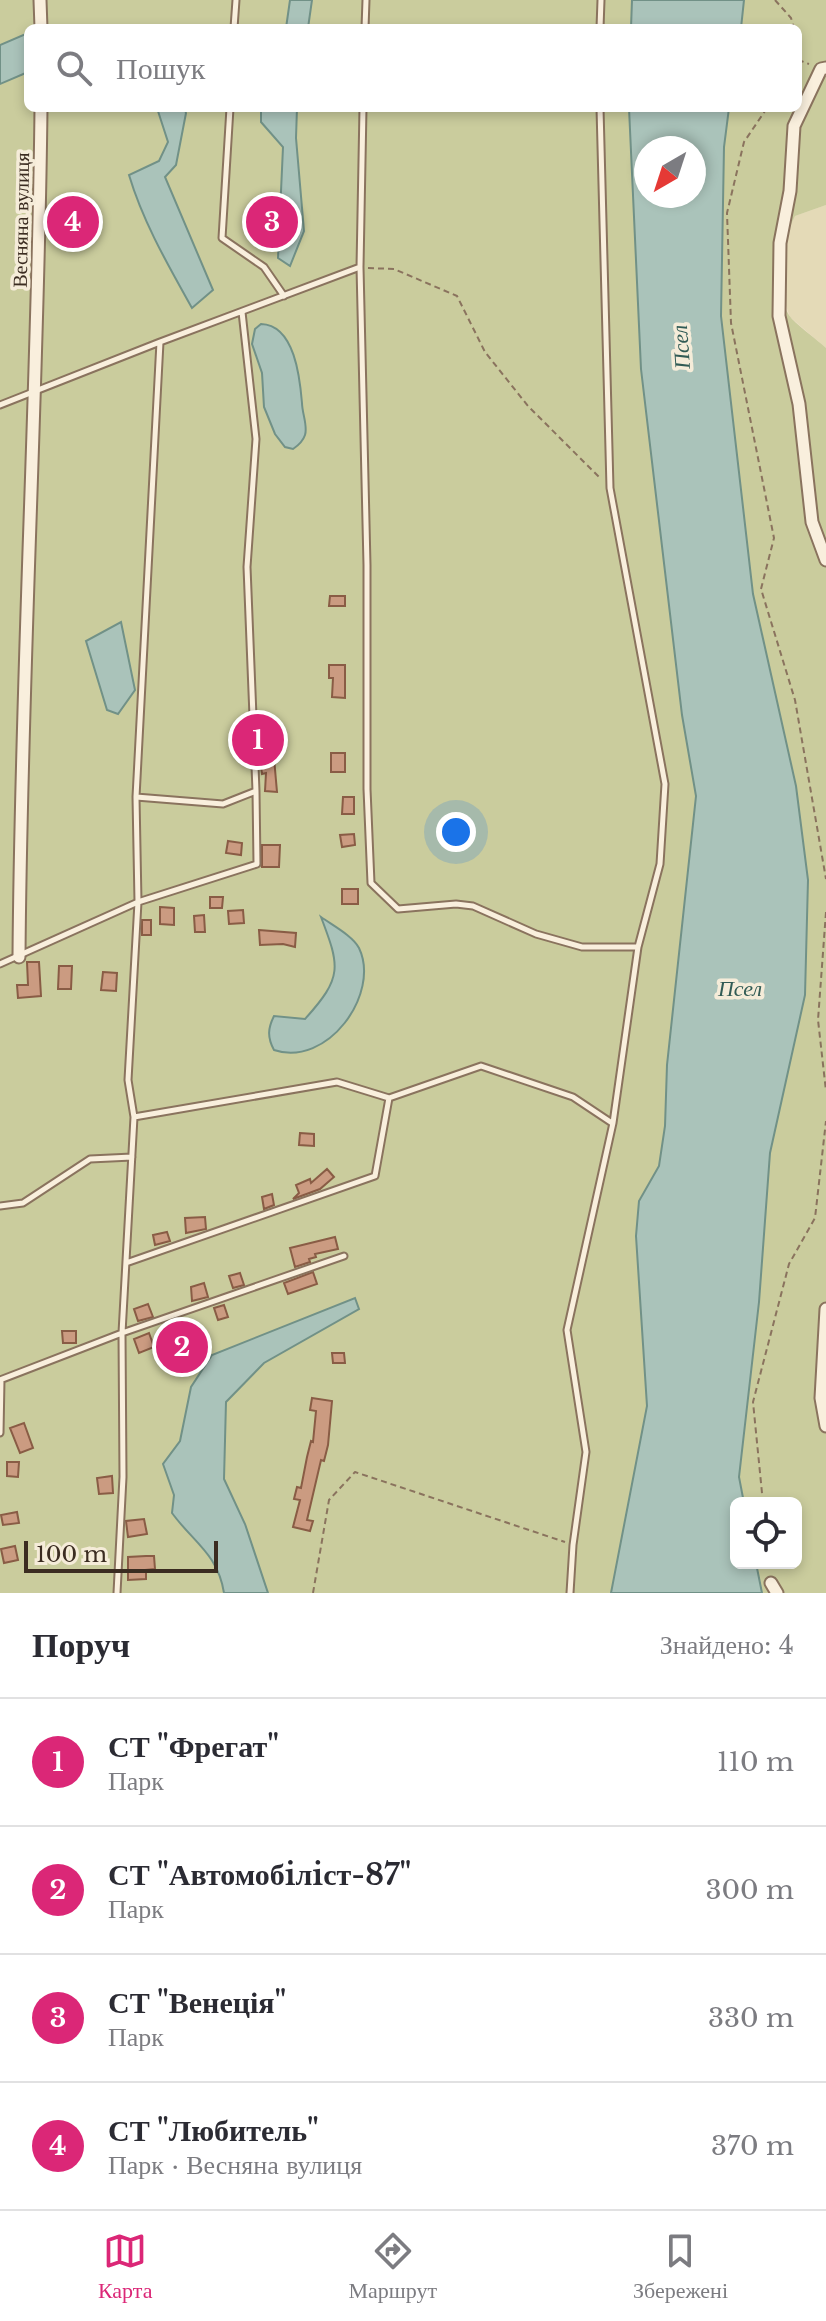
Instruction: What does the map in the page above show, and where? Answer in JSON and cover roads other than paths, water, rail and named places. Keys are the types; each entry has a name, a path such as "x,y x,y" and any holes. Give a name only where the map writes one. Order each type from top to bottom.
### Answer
{"street":[{"path":"40,0 41,24"},
{"path":"802,111 824,69"},
{"name":"Весняна вулиця","path":"19,957 20,814 39,265 41,112"},
{"path":"801,112 794,126 790,191 780,243 779,316 799,404 812,522 826,560"},
{"path":"826,1309 821,1398 826,1426"}],"lane":[{"path":"234,24 236,0"},
{"path":"365,24 366,0"},
{"path":"600,24 601,0"},
{"path":"230,112 222,238 264,267 284,296"},
{"path":"363,112 360,267 371,883 398,909 456,904 473,906 536,934 582,947 638,947"},
{"path":"570,1593 573,1545 586,1452 567,1330 613,1123 638,947 660,864 665,784 610,488 600,112"},
{"path":"0,405 360,267"},
{"path":"0,964 138,902 257,864 247,567 256,439 242,312"},
{"path":"117,1593 123,1477 122,1333 134,1117 128,1080 138,902 136,797 160,342"},
{"path":"136,797 223,804 256,791"},
{"path":"134,1117 337,1082 389,1098 481,1066 573,1097 613,1123"},
{"path":"126,1263 375,1176 389,1098"},
{"path":"0,1206 23,1203 90,1159 132,1157"},
{"path":"0,1433 0,1380 122,1333 344,1256"}],"water":[{"path":"290,0 312,0 309,24 287,24"},
{"path":"632,0 744,0 741,24 631,24"},
{"path":"24,35 24,74 0,84 0,45"},
{"path":"158,112 186,112 176,165 165,177 213,290 192,308 149,226 129,175 159,161 168,142"},
{"path":"261,112 297,112 296,138 304,231 290,266 278,258 283,147 261,122"},
{"name":"Псел","path":"629,112 728,112 724,147 721,316 753,594 796,786 808,880 805,995 770,1153 759,1302 739,1477 743,1497 730,1497 730,1569 757,1569 762,1593 611,1593 647,1406 636,1236 639,1201 659,1166 665,1126 667,1065 696,796 682,715 641,369"},
{"path":"261,324 281,333 294,355 306,431 302,441 293,449 285,447 275,434 264,407 262,373 252,344 255,329"},
{"path":"121,622 135,690 118,714 107,710 86,641"},
{"path":"321,917 347,935 359,948 364,966 356,1005 345,1023 330,1038 313,1048 294,1053 274,1050 269,1033 274,1016 305,1019 332,981 332,948"},
{"path":"355,1298 359,1309 264,1363 226,1402 224,1479 245,1524 268,1593 224,1593 210,1558 172,1513 174,1495 163,1464 180,1441 191,1387 212,1355"}],"place":[{"name":"СТ \"Любитель\"","path":"73,222"},
{"name":"СТ \"Венеція\"","path":"272,222"},
{"name":"СТ \"Фрегат\"","path":"258,740"},
{"name":"СТ \"Автомобiлiст-87\"","path":"182,1347"}]}
